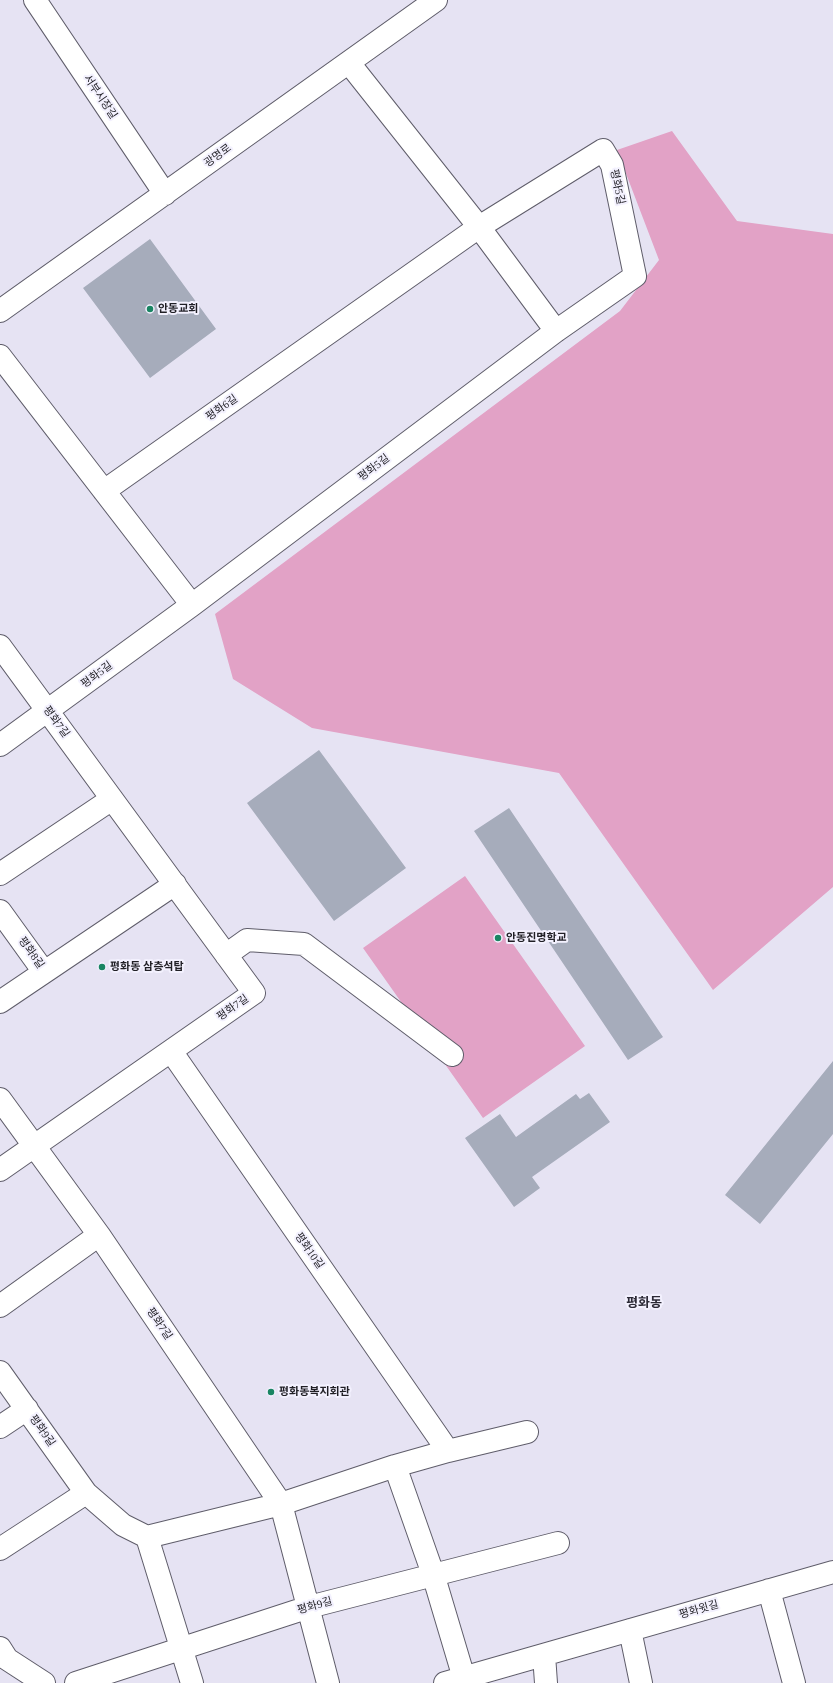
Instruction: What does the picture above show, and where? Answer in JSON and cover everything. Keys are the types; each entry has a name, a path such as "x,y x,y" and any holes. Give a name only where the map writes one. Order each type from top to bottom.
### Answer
{"street":[{"name":"서부시장길","path":"35,0 165,194"},
{"name":"광명로","path":"0,311 436,0"},
{"path":"349,63 479,227 556,331"},
{"name":"평화5길","path":"0,745 192,604 556,331 635,276 612,165 603,150 479,227"},
{"name":"평화6길","path":"104,491 479,227"},
{"path":"0,356 192,604"},
{"name":"평화7길","path":"0,646 254,993 0,1170"},
{"path":"0,874 112,799"},
{"path":"44,972 175,884"},
{"name":"평화8길","path":"0,911 44,972 0,1002"},
{"path":"226,955 247,940 304,944 452,1055"},
{"name":"평화10길","path":"171,1051 448,1451"},
{"path":"0,1099 34,1146"},
{"name":"평화7길","path":"34,1146 99,1235 281,1504 328,1683"},
{"path":"0,1306 99,1235"},
{"name":"평화9길","path":"0,1372 86,1493 123,1525 148,1537"},
{"name":"평화9길","path":"0,1427 27,1409"},
{"path":"192,1683 148,1537 281,1504 395,1466 448,1451 527,1432"},
{"path":"395,1466 433,1574 454,1680"},
{"path":"0,1549 86,1493"},
{"name":"평화9길","path":"76,1683 309,1607 558,1542"},
{"name":"평화윗길","path":"454,1680 833,1572"},
{"path":"769,1590 794,1683"},
{"path":"630,1630 641,1683"},
{"path":"0,1648 7,1659 44,1683"},
{"path":"544,1654 546,1683"}],"shaded area":[{"path":"672,131 737,221 833,234 833,887 713,990 559,773 312,728 233,679 215,614 620,311 659,260 617,150"},
{"path":"465,876 585,1046 483,1118 363,948"}],"building":[{"name":"안동교회","path":"150,239 216,329 150,378 83,288"},
{"path":"319,750 406,868 334,921 247,803"},
{"path":"509,808 663,1037 628,1060 474,831"},
{"path":"833,1061 833,1134 760,1224 725,1195"},
{"path":"589,1093 610,1122 532,1177 540,1188 514,1207 465,1138 500,1114 516,1137 576,1094 580,1099"}],"place":[{"name":"안동교회","path":"150,309"},
{"name":"안동진명학교","path":"498,938"},
{"name":"평화동 삼층석탑","path":"102,967"},
{"name":"평화동복지회관","path":"271,1392"}],"district":[{"name":"평화동","path":"644,1304"}]}
